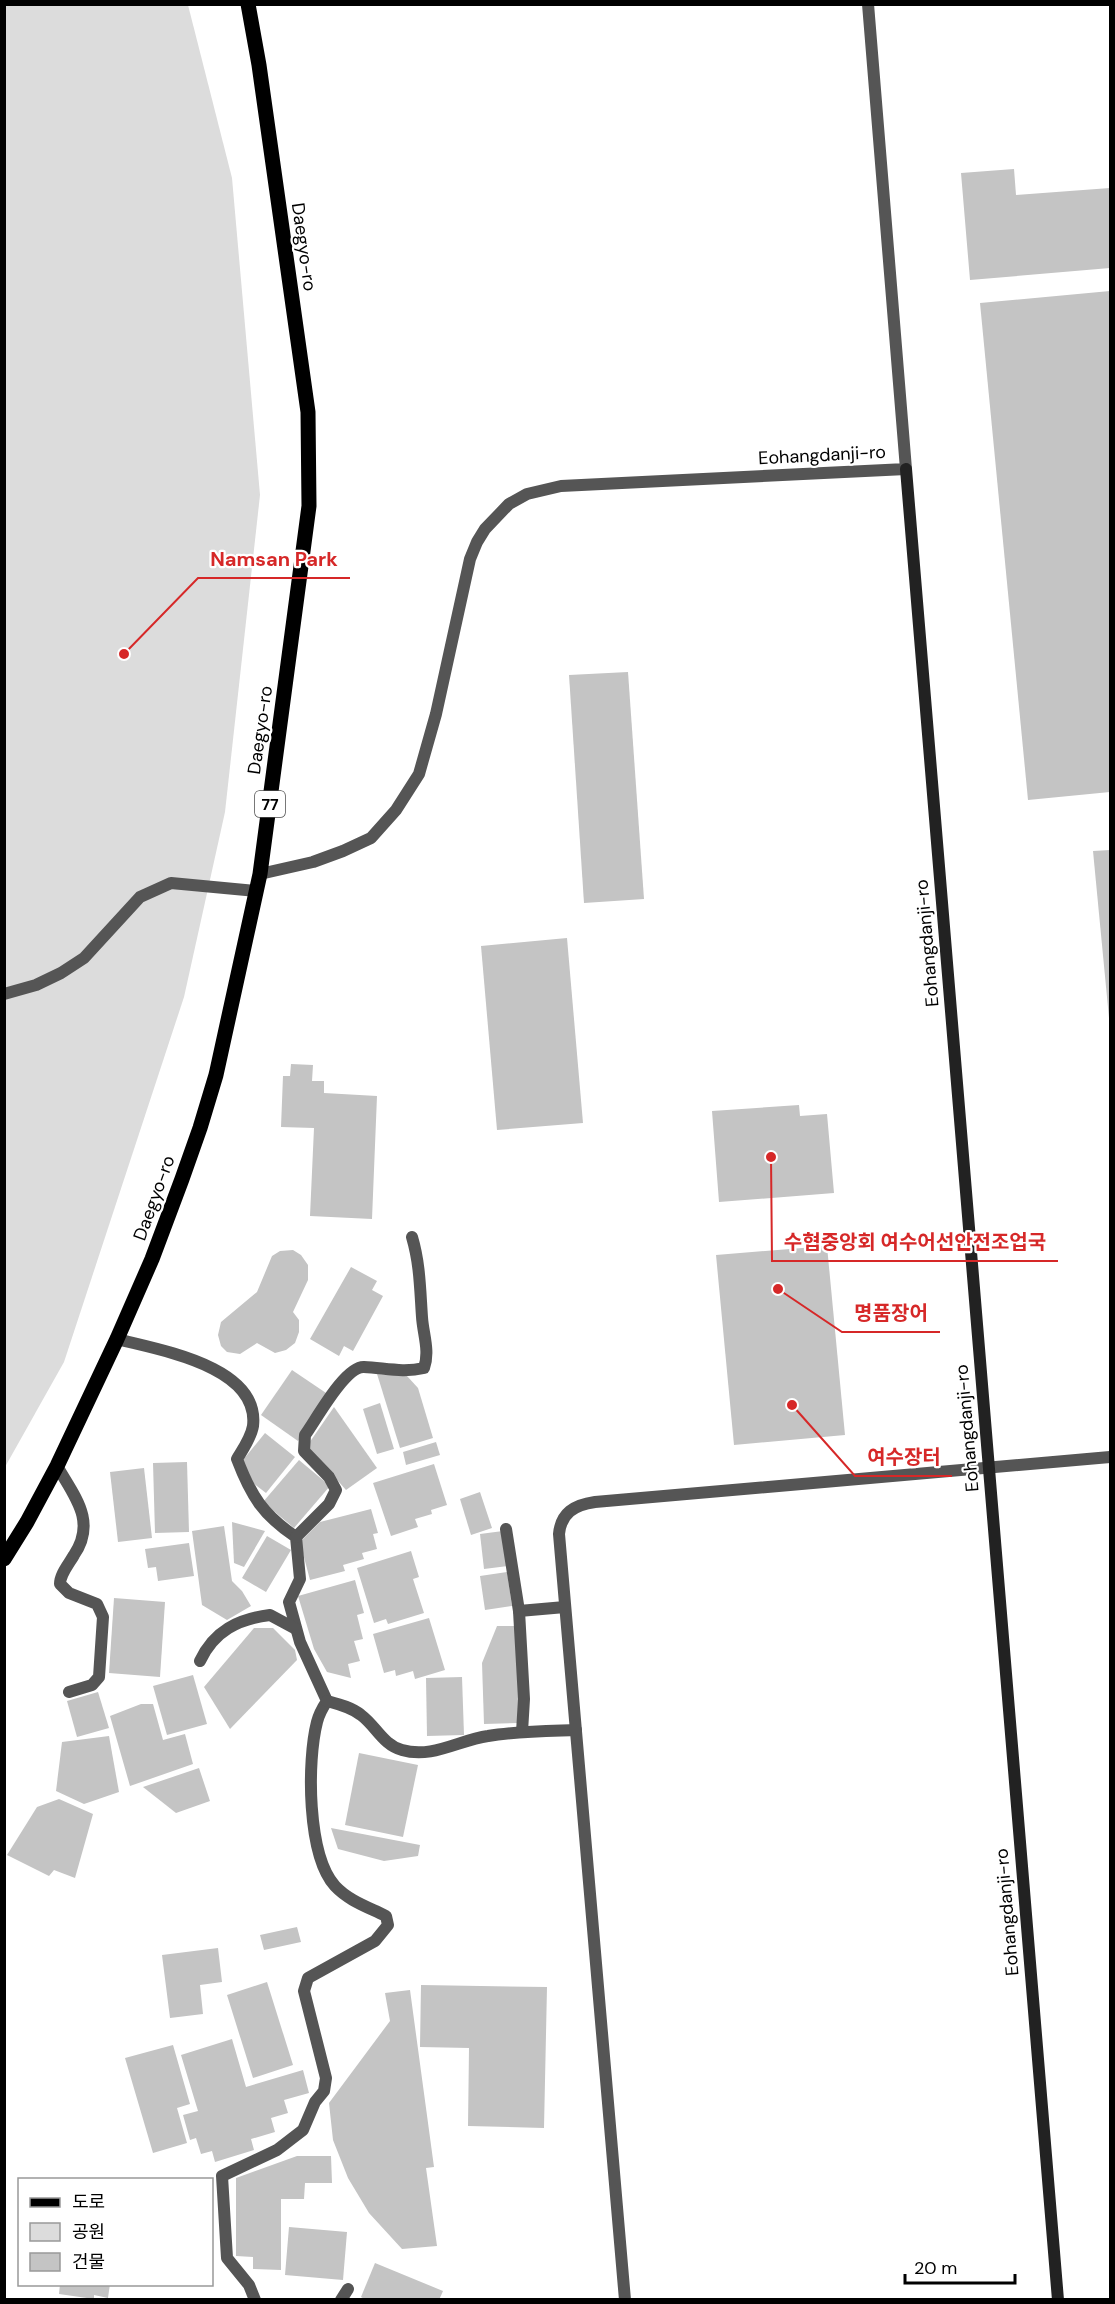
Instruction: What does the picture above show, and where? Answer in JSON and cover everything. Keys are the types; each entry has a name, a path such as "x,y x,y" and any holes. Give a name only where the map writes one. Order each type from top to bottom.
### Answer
{"main road":[{"name":"Daegyo-ro","path":"4,1559 57,1466 152,1259 200,1128 216,1075 260,874 309,506 308,412 259,64 248,4"}],"street":[{"path":"868,4 906,469"},
{"name":"Eohangdanji-ro","path":"260,874 313,862 344,851 371,838 396,810 419,774 436,714 470,559 485,529 509,504 527,494 561,486 906,469 1058,2300"},
{"path":"4,994 36,985 84,958 140,897 171,883 257,891"},
{"path":"296,1537 329,1504 336,1490 329,1477 304,1450 303,1446 305,1435 343,1379 362,1366 398,1371 424,1368 427,1359 422,1318 422,1286 412,1237"},
{"path":"117,1339 201,1363 225,1375 242,1389 250,1406 253,1425 237,1459 248,1488 262,1510 296,1537 300,1579 289,1602 300,1642 327,1701 360,1714 390,1744 399,1750 413,1753 430,1752 485,1736 576,1730"},
{"path":"625,2300 565,1607 560,1528 564,1516 580,1505 685,1492 1110,1456"},
{"path":"57,1466 82,1512 84,1522 80,1547 61,1576 60,1584 69,1593 97,1604 103,1617 99,1677 92,1685 69,1692"},
{"path":"506,1529 519,1611 524,1699 522,1732"},
{"path":"519,1611 565,1607"},
{"path":"200,1661 206,1648 216,1636 239,1623 270,1615 296,1629"},
{"path":"255,2300 249,2285 227,2258 222,2176 277,2150 303,2130 315,2102 324,2091 326,2078 304,1991 308,1978 375,1941 388,1925 386,1916 347,1897 333,1884 322,1866 316,1843 312,1804 313,1747 318,1720 327,1701"}],"green space":[{"path":"5,5 188,5 232,178 260,495 225,812 184,997 64,1362 5,1467"}],"building":[{"path":"1014,169 1016,195 1110,188 1110,268 970,280 961,173"},
{"path":"1110,291 1110,792 1028,800 980,303"},
{"path":"628,672 644,899 584,903 569,675"},
{"path":"1110,850 1110,1018 1109,1018 1093,851"},
{"path":"567,938 583,1123 497,1130 481,946"},
{"path":"291,1064 313,1065 312,1081 324,1081 324,1093 377,1096 372,1219 310,1216 314,1128 281,1127 283,1076 290,1076"},
{"path":"799,1105 800,1116 827,1114 834,1193 719,1202 712,1111"},
{"path":"827,1246 845,1435 734,1445 716,1255"},
{"path":"293,1250 301,1255 308,1265 308,1280 293,1312 299,1320 299,1332 295,1343 286,1350 275,1353 257,1343 240,1354 227,1352 221,1346 218,1335 221,1322 257,1292 272,1256 280,1251"},
{"path":"351,1267 377,1281 372,1290 383,1296 353,1351 344,1346 339,1356 310,1339"},
{"path":"292,1370 329,1395 298,1441 261,1415"},
{"path":"377,1374 407,1376 418,1388 433,1438 400,1448"},
{"path":"380,1403 394,1449 377,1454 363,1409"},
{"path":"334,1407 377,1468 346,1490 307,1446"},
{"path":"265,1433 295,1457 266,1493 249,1480 243,1460"},
{"path":"436,1442 440,1455 406,1465 403,1452"},
{"path":"299,1460 330,1486 294,1528 263,1502"},
{"path":"187,1462 189,1532 155,1533 153,1463"},
{"path":"434,1464 447,1505 431,1510 432,1514 415,1519 418,1527 391,1536 373,1483"},
{"path":"144,1468 152,1538 118,1542 110,1472"},
{"path":"480,1492 492,1528 471,1535 460,1499"},
{"path":"371,1509 378,1533 373,1534 377,1549 362,1553 364,1559 343,1565 345,1571 310,1580 300,1542 320,1522"},
{"path":"232,1522 265,1531 244,1567 234,1563"},
{"path":"224,1526 232,1581 242,1591 251,1606 227,1620 202,1605 192,1531"},
{"path":"503,1531 508,1566 484,1569 480,1534"},
{"path":"267,1536 291,1550 266,1592 242,1578"},
{"path":"189,1543 194,1576 158,1581 156,1567 148,1568 145,1549"},
{"path":"411,1551 419,1577 413,1579 424,1613 388,1624 386,1619 374,1623 357,1568"},
{"path":"507,1572 512,1606 485,1610 480,1576"},
{"path":"355,1580 364,1613 357,1615 363,1639 354,1641 360,1661 348,1664 351,1678 327,1672 314,1649 298,1596"},
{"path":"114,1598 165,1602 160,1677 109,1673"},
{"path":"429,1618 445,1670 415,1679 413,1671 396,1676 395,1670 384,1673 373,1634"},
{"path":"497,1626 517,1626 520,1723 484,1724 482,1663"},
{"path":"254,1628 273,1628 295,1650 297,1660 230,1729 204,1687"},
{"path":"193,1675 207,1724 167,1735 153,1686"},
{"path":"462,1677 464,1735 427,1736 426,1678"},
{"path":"98,1692 109,1728 77,1737 67,1701"},
{"path":"141,1704 153,1704 163,1740 185,1734 193,1764 130,1786 110,1716"},
{"path":"109,1736 119,1792 84,1804 56,1791 62,1742"},
{"path":"359,1753 418,1765 403,1837 345,1825"},
{"path":"199,1768 210,1801 176,1813 143,1787"},
{"path":"59,1799 93,1814 75,1878 54,1870 49,1876 7,1855 37,1807"},
{"path":"331,1828 420,1845 418,1856 384,1861 338,1849"},
{"path":"297,1927 301,1942 264,1950 260,1935"},
{"path":"218,1948 222,1982 200,1985 203,2014 170,2018 162,1955"},
{"path":"267,1982 293,2065 253,2078 227,1995"},
{"path":"421,1985 547,1987 544,2128 468,2126 469,2048 420,2047"},
{"path":"410,1990 434,2167 426,2168 437,2246 402,2249 369,2213 348,2178 333,2140 329,2103 390,2021 385,1993"},
{"path":"232,2039 246,2087 303,2070 309,2093 284,2100 288,2113 271,2118 275,2132 251,2139 254,2150 215,2162 212,2151 201,2154 196,2138 190,2140 183,2115 198,2111 181,2055"},
{"path":"173,2045 190,2104 177,2108 187,2143 153,2153 125,2058"},
{"path":"297,2156 331,2156 332,2183 305,2183 304,2199 281,2199 281,2270 253,2269 253,2257 236,2256 236,2178"},
{"path":"289,2227 347,2232 343,2280 285,2275"},
{"path":"375,2263 443,2291 439,2300 366,2300 361,2297"},
{"path":"60,2286 110,2286 108,2298 94,2295 94,2299 59,2294"}],"place":[{"name":"Namsan Park","path":"124,654"},
{"name":"수협중앙회 여수어선안전조업국","path":"771,1157"},
{"name":"명품장어","path":"778,1289"},
{"name":"여수장터","path":"792,1405"}]}
